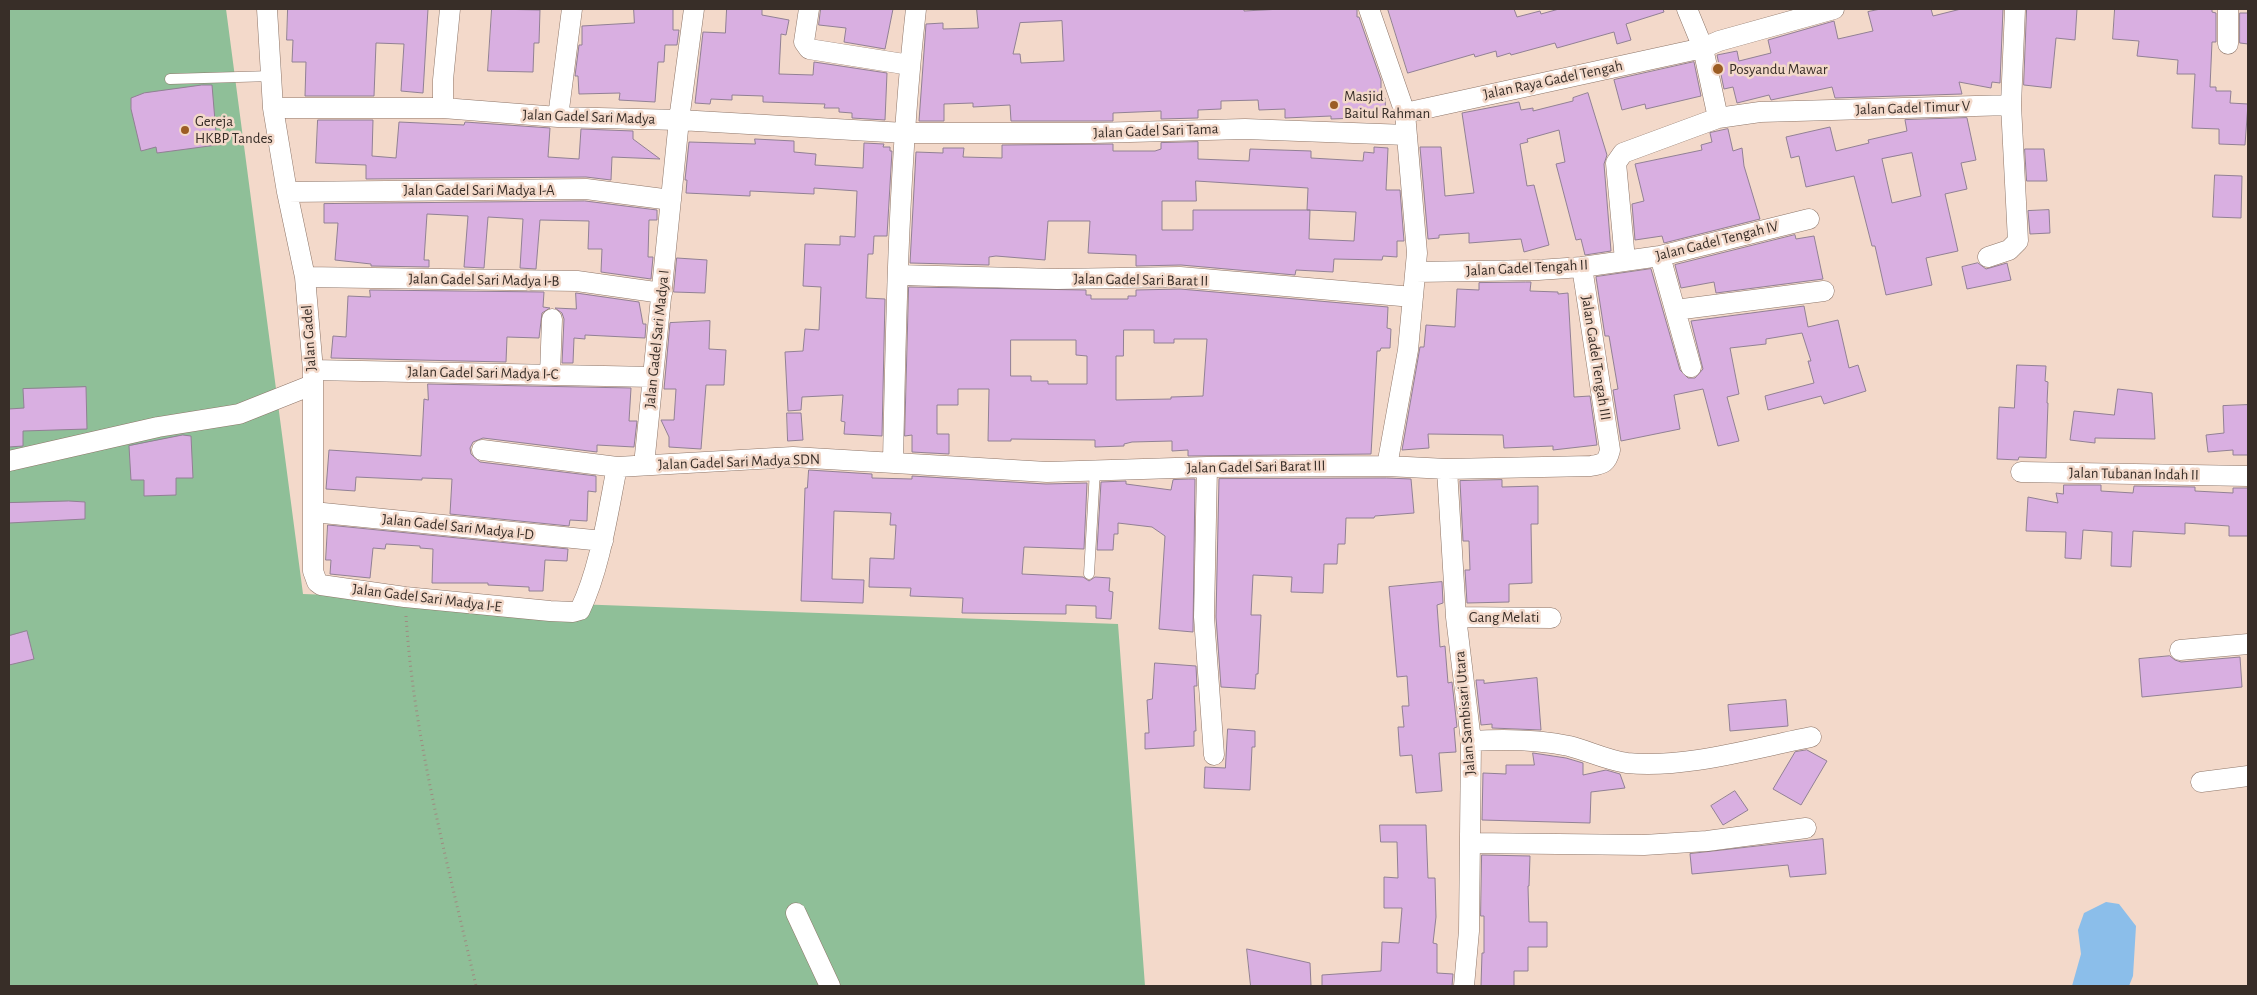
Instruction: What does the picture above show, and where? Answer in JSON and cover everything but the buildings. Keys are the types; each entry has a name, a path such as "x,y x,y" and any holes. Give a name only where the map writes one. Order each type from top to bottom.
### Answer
{"street":[{"name":"Jalan Gadel","path":"267,9 273,108 287,192 305,276 312,377 313,572"},
{"path":"443,108 443,80 450,9"},
{"path":"558,117 572,9"},
{"name":"Jalan Gadel Sari Madya I","path":"644,465 679,120 694,9"},
{"path":"809,9 804,42 809,49 910,65"},
{"path":"893,462 898,275 905,133 916,9"},
{"path":"1369,9 1405,113 1415,216 1416,272 1414,297 1408,350 1387,466"},
{"path":"1625,260 1616,163 1619,157 1623,153 1639,146 1718,118 1703,48 1686,9"},
{"name":"Jalan Raya Gadel Tengah","path":"1405,113 1703,48 1719,41 1834,9"},
{"path":"1988,257 2009,250 2018,241 2011,106 2015,9"},
{"path":"2228,9 2228,44"},
{"name":"Jalan Gadel Timur V","path":"1718,118 1760,112 2011,106"},
{"name":"Jalan Gadel Sari Madya","path":"273,108 443,108 558,117 679,120 905,133"},
{"name":"Jalan Gadel Sari Tama","path":"905,133 1092,133 1245,129 1407,135"},
{"name":"Jalan Gadel Sari Madya I-A","path":"287,192 586,189 671,200"},
{"name":"Jalan Gadel Tengah IV","path":"1625,260 1660,256 1808,219"},
{"path":"1660,256 1691,366"},
{"name":"Jalan Gadel Tengah II","path":"1416,272 1538,270 1582,267 1625,260"},
{"name":"Jalan Gadel Tengah III","path":"1582,267 1610,450"},
{"name":"Jalan Gadel Sari Barat II","path":"898,275 1057,279 1180,277 1414,297"},
{"name":"Jalan Gadel Sari Madya I-B","path":"305,276 577,281 662,293"},
{"path":"1675,310 1824,291"},
{"path":"550,375 552,319"},
{"name":"Jalan Gadel Sari Madya I-C","path":"312,377 550,375 653,377"},
{"path":"9,461 158,428 239,414 312,377"},
{"path":"482,450 616,467 644,465"},
{"name":"Jalan Gadel Sari Barat III","path":"893,462 1037,472 1207,467 1387,466 1447,469 1591,466 1603,464 1608,459 1610,450"},
{"name":"Jalan Gadel Sari Madya SDN","path":"644,465 793,457 893,462"},
{"path":"603,542 616,467"},
{"path":"1207,467 1204,616 1214,755"},
{"name":"Jalan Sambisari Utara","path":"1447,469 1456,617 1471,741 1469,931 1464,986"},
{"name":"Jalan Tubanan Indah II","path":"2021,472 2248,476"},
{"name":"Jalan Gadel Sari Madya I-D","path":"313,512 603,542"},
{"name":"Jalan Gadel Sari Madya I-E","path":"313,572 317,582 321,585 405,597 573,612 580,610 586,599 603,542"},
{"name":"Gang Melati","path":"1456,617 1551,618"},
{"path":"2180,650 2248,644"},
{"path":"1471,741 1524,739 1569,746 1607,759 1646,764 1716,756 1811,737"},
{"path":"2201,782 2248,776"},
{"path":"1471,844 1644,845 1707,841 1806,828"},
{"path":"796,913 830,986"}],"lane":[{"path":"170,79 272,76"},
{"path":"1089,574 1095,470"}],"path":[{"path":"405,597 408,644 426,766 476,986"}],"green space":[{"path":"9,9 226,9 303,594 1118,624 1145,986 9,986"}],"water":[{"path":"2106,902 2119,904 2136,926 2133,976 2129,986 2072,986 2081,954 2078,930 2084,913"}],"place":[{"name":"Posyandu Mawar","path":"1718,69"},
{"name":"Masjid Baitul Rahman","path":"1334,105"},
{"name":"Gereja HKBP Tandes","path":"185,130"}]}
